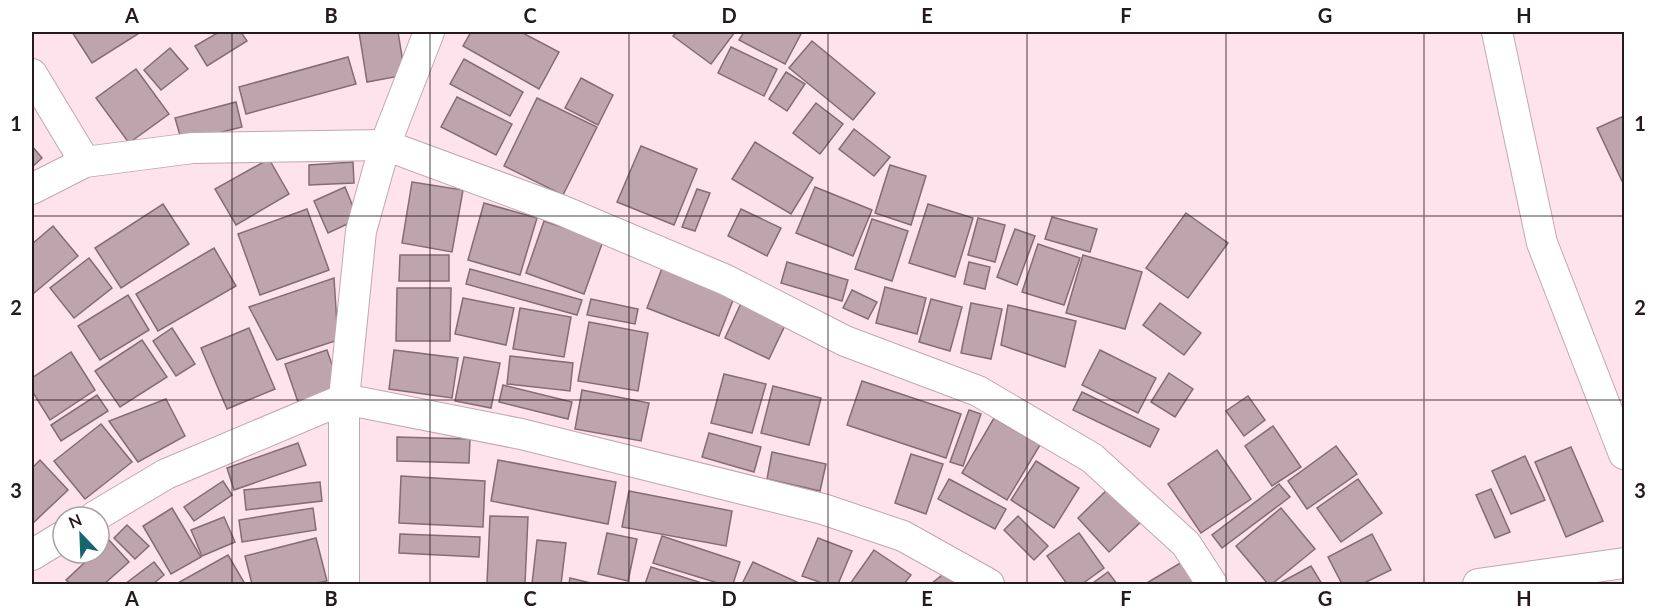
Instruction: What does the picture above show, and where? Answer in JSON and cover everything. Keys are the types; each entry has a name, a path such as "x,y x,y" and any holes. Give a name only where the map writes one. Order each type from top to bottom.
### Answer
{"street":[{"path":"344,585 344,399 361,231 385,145 429,32"},
{"path":"1497,32 1542,243 1624,454"},
{"path":"32,74 85,162"},
{"path":"32,189 85,162 193,148 385,145 561,210 726,280 844,341 978,391 1092,458 1186,544 1212,585"},
{"path":"111,507 166,474 344,399 521,434 823,509 903,536 988,585"},
{"path":"32,555 51,543"},
{"path":"1478,585 1624,563"}],"building":[{"path":"72,32 141,32 92,63"},
{"path":"219,32 241,32 247,41 207,66 195,46"},
{"path":"359,32 398,32 405,75 367,82"},
{"path":"471,32 521,32 559,52 539,89 463,46"},
{"path":"677,32 735,32 711,64 673,36"},
{"path":"744,32 802,32 785,64 739,40"},
{"path":"812,41 875,93 853,120 789,68"},
{"path":"731,47 777,69 764,96 718,73"},
{"path":"170,48 188,69 161,90 144,70"},
{"path":"348,57 356,84 246,114 239,87"},
{"path":"464,59 523,92 510,116 450,84"},
{"path":"136,69 169,114 129,143 96,98"},
{"path":"786,72 805,84 787,111 769,99"},
{"path":"581,78 613,95 598,125 565,108"},
{"path":"457,97 512,124 496,155 441,127"},
{"path":"537,98 597,127 563,195 504,166"},
{"path":"236,102 242,127 182,142 175,118"},
{"path":"816,103 843,124 820,154 793,133"},
{"path":"1624,116 1624,180 1622,181 1597,128"},
{"path":"854,129 890,157 874,176 839,149"},
{"path":"755,142 813,178 791,214 732,179"},
{"path":"32,146 42,158 32,167"},
{"path":"641,146 697,169 674,225 617,202"},
{"path":"269,159 289,194 236,225 215,189"},
{"path":"353,162 354,183 309,185 309,165"},
{"path":"890,165 926,176 911,225 875,213"},
{"path":"412,182 463,190 452,252 402,243"},
{"path":"345,187 358,219 328,233 314,201"},
{"path":"815,187 872,210 853,256 796,233"},
{"path":"697,189 710,193 695,231 682,227"},
{"path":"484,203 537,218 520,275 468,260"},
{"path":"163,204 189,244 121,288 95,248"},
{"path":"928,204 973,218 955,277 909,263"},
{"path":"307,209 329,270 260,295 238,234"},
{"path":"741,209 781,228 767,256 728,236"},
{"path":"1186,213 1228,243 1188,298 1146,268"},
{"path":"1052,217 1097,229 1090,252 1045,239"},
{"path":"978,218 1005,225 995,262 968,255"},
{"path":"872,219 908,231 892,281 855,269"},
{"path":"544,221 603,241 584,294 526,273"},
{"path":"53,226 78,256 33,294 32,244"},
{"path":"1015,229 1035,236 1017,285 997,277"},
{"path":"1038,244 1080,258 1064,305 1022,292"},
{"path":"214,248 236,286 158,331 136,294"},
{"path":"400,255 449,255 449,281 399,281"},
{"path":"1083,255 1142,272 1125,329 1066,313"},
{"path":"89,258 112,288 74,318 50,288"},
{"path":"787,262 848,280 842,301 781,283"},
{"path":"969,262 990,267 985,289 964,284"},
{"path":"664,263 737,290 719,336 647,308"},
{"path":"470,269 582,300 577,315 466,284"},
{"path":"334,278 338,340 277,360 249,307"},
{"path":"885,287 926,298 917,334 876,323"},
{"path":"397,288 451,288 450,341 396,341"},
{"path":"852,290 877,302 868,319 843,308"},
{"path":"128,295 149,330 100,360 78,326"},
{"path":"463,298 514,308 506,345 455,334"},
{"path":"591,299 638,309 635,324 587,315"},
{"path":"743,299 788,319 769,359 725,338"},
{"path":"931,299 962,307 950,351 919,342"},
{"path":"971,303 1002,309 991,359 961,353"},
{"path":"1160,303 1201,333 1184,355 1143,325"},
{"path":"1008,305 1076,321 1065,367 1001,345"},
{"path":"520,308 571,317 564,357 513,349"},
{"path":"589,322 648,333 638,391 578,381"},
{"path":"172,328 195,364 176,376 153,341"},
{"path":"249,328 275,389 227,409 201,348"},
{"path":"142,340 167,377 120,407 95,371"},
{"path":"327,350 341,391 299,405 285,364"},
{"path":"394,350 458,358 452,398 389,389"},
{"path":"1100,350 1156,378 1138,413 1082,385"},
{"path":"71,352 95,390 50,420 32,391 32,378"},
{"path":"510,356 573,363 570,391 507,384"},
{"path":"464,357 500,363 491,408 455,401"},
{"path":"1169,373 1193,389 1175,417 1151,402"},
{"path":"724,374 766,384 752,433 711,423"},
{"path":"862,381 961,414 946,458 847,425"},
{"path":"503,385 572,402 568,419 499,402"},
{"path":"773,386 821,398 809,445 761,433"},
{"path":"582,390 649,403 641,441 575,429"},
{"path":"1082,392 1159,429 1150,447 1073,410"},
{"path":"97,395 108,411 61,441 51,425"},
{"path":"1248,396 1265,420 1244,436 1226,411"},
{"path":"166,399 185,436 138,462 109,421"},
{"path":"969,410 981,414 963,466 950,462"},
{"path":"994,418 1040,445 1007,500 962,473"},
{"path":"101,424 132,462 85,499 54,461"},
{"path":"1273,426 1301,467 1272,486 1245,446"},
{"path":"709,433 761,447 754,472 702,457"},
{"path":"397,437 470,439 469,463 397,461"},
{"path":"298,443 306,465 234,490 227,468"},
{"path":"1336,446 1357,474 1307,509 1288,481"},
{"path":"1571,447 1603,521 1566,537 1535,462"},
{"path":"1217,450 1251,499 1201,533 1168,484"},
{"path":"772,452 826,464 820,491 767,479"},
{"path":"911,454 943,464 926,514 895,503"},
{"path":"1525,456 1545,500 1511,514 1492,471"},
{"path":"40,460 68,490 32,524 32,468"},
{"path":"498,460 616,482 608,524 491,501"},
{"path":"1036,461 1079,488 1054,528 1011,500"},
{"path":"401,476 485,481 483,527 399,523"},
{"path":"949,479 1006,509 995,529 938,499"},
{"path":"1358,479 1382,513 1341,542 1317,508"},
{"path":"223,481 232,495 194,521 184,507"},
{"path":"320,482 322,501 246,510 244,490"},
{"path":"1279,484 1290,497 1222,548 1212,535"},
{"path":"1111,486 1143,520 1109,552 1078,518"},
{"path":"1491,489 1510,532 1495,538 1476,495"},
{"path":"629,491 732,511 726,546 622,527"},
{"path":"172,508 201,557 171,574 143,526"},
{"path":"313,508 316,530 242,542 239,520"},
{"path":"1281,508 1315,549 1272,584 1268,584 1236,546"},
{"path":"490,516 528,517 525,584 487,584"},
{"path":"1018,516 1048,546 1034,560 1004,530"},
{"path":"224,517 235,542 202,556 191,530"},
{"path":"127,525 149,546 135,559 114,538"},
{"path":"607,533 637,539 628,581 598,574"},
{"path":"1079,533 1104,568 1082,584 1067,584 1047,556"},
{"path":"400,534 480,537 479,557 399,553"},
{"path":"1372,534 1391,570 1362,584 1342,584 1328,557"},
{"path":"662,536 740,562 733,584 721,584 653,563"},
{"path":"316,538 327,581 312,584 252,584 245,556"},
{"path":"818,538 852,551 838,584 825,584 802,576"},
{"path":"537,540 566,543 561,584 532,584"},
{"path":"111,542 129,562 104,584 71,584 66,580 82,565 111,565"},
{"path":"874,550 911,575 904,584 850,584"},
{"path":"228,555 245,584 176,584"},
{"path":"1187,559 1203,584 1145,584"},
{"path":"154,562 164,575 153,584 125,584"},
{"path":"753,562 799,583 742,584"},
{"path":"1311,566 1322,584 1278,584"},
{"path":"651,567 705,584 645,584"},
{"path":"947,571 958,584 931,584"},
{"path":"1108,572 1117,584 1093,583"},
{"path":"570,578 595,584 569,584"}]}
